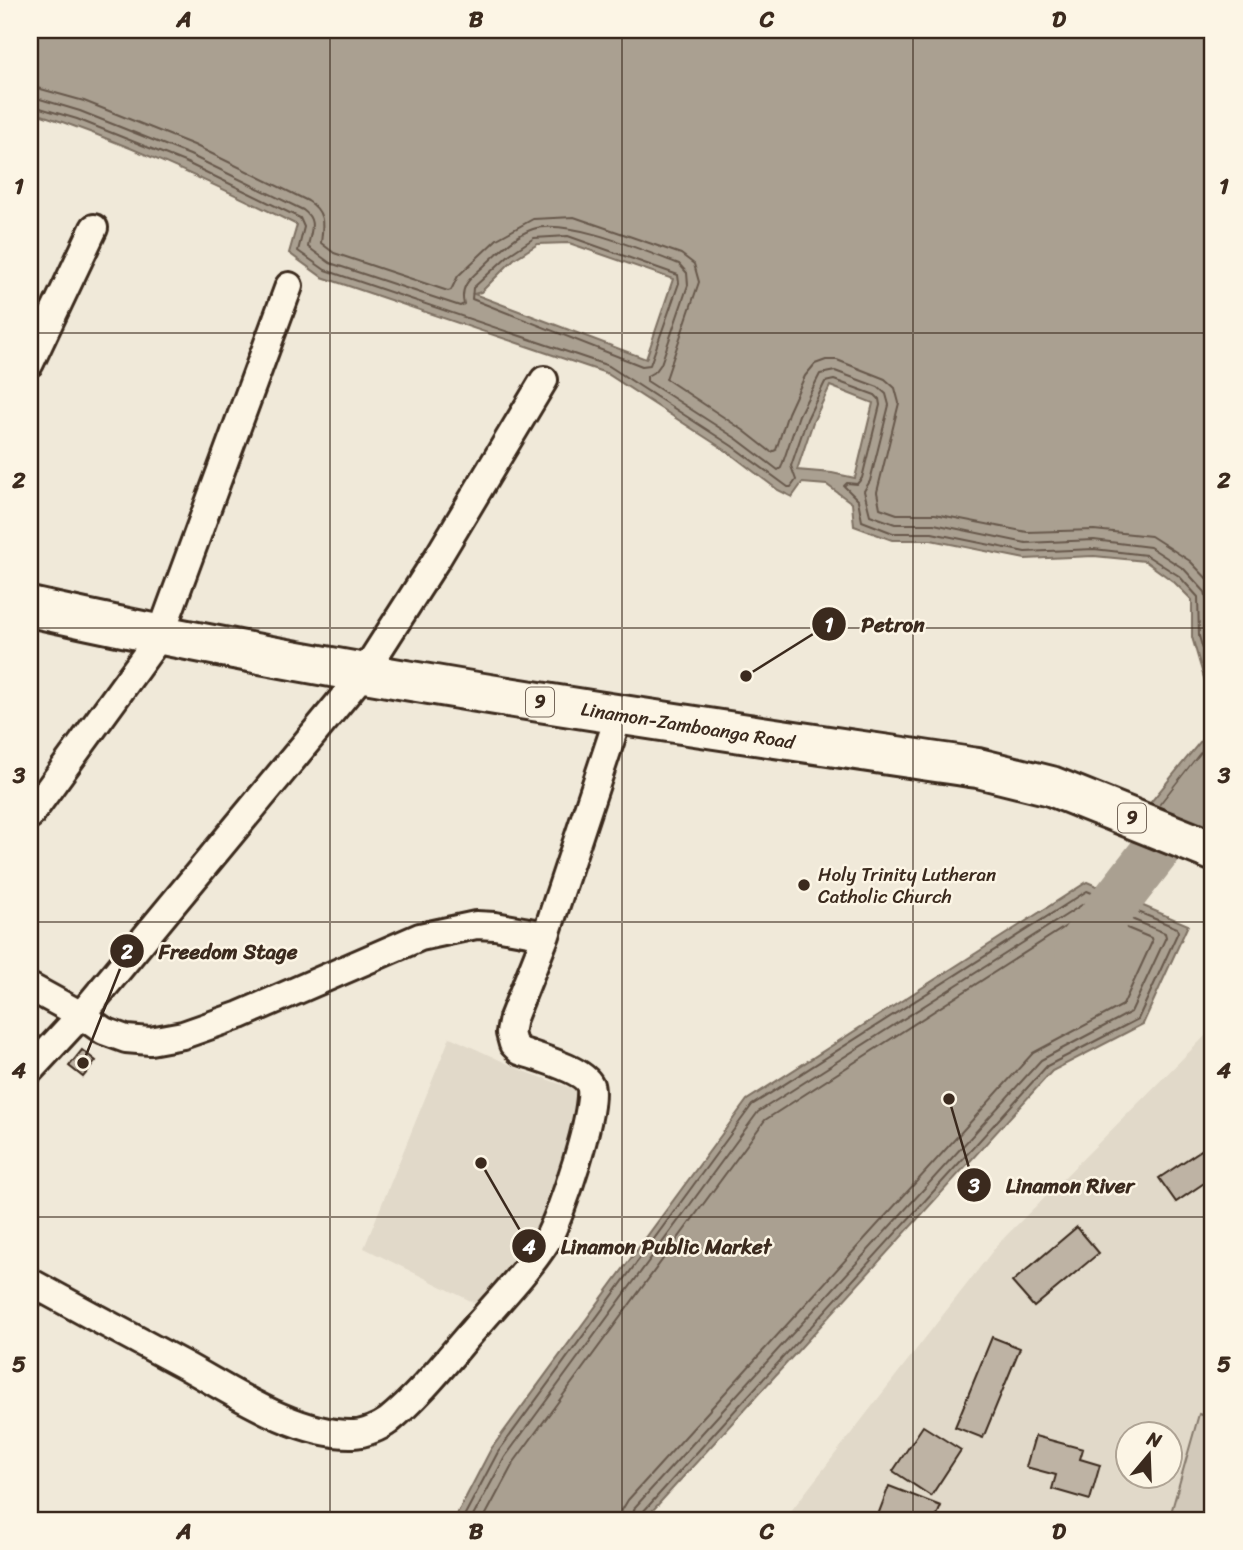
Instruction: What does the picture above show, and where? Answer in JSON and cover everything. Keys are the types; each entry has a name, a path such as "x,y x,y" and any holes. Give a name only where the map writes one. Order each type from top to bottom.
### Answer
{"highway":[{"name":"Linamon-Zamboanga Road","path":"30,607 160,636 363,674 978,768 1051,786 1213,850"}],"street":[{"path":"30,363 94,228"},
{"path":"30,815 160,636 289,286"},
{"path":"30,1070 81,1014 363,674 438,557 544,380"},
{"path":"30,1282 269,1411 329,1434 358,1434 385,1423 413,1399 546,1241 561,1212 573,1178 590,1104 589,1082 574,1071 520,1051 513,1044 510,1033 513,1018 546,935 619,715"},
{"path":"30,987 81,1014 104,1031 126,1039 150,1041 183,1035 240,1015 420,937 476,925 546,935"}],"shaded area":[{"path":"1213,1028 1213,1520 784,1520 998,1244"},
{"path":"450,1037 521,1070 582,1092 545,1235 485,1308 364,1248"},
{"path":"1199,1414 1213,1418 1213,1520 1169,1520 1177,1490 1184,1490 1184,1467"}],"water":[{"path":"30,30 1213,30 1213,720 1212,705 1192,637 1192,600 1174,582 1145,561 1094,556 1025,559 931,540 892,540 854,526 852,503 827,485 802,483 792,497 778,490 728,452 606,373 322,277 289,253 297,225 166,163 99,135 30,111","holes":["569,243 673,279 646,359 474,294 481,292 514,259 538,244","830,386 873,403 855,478 797,470 813,422"]},
{"path":"1213,726 1213,806 1197,829 1146,808"},
{"path":"1087,882 1188,925 1143,1024 1052,1071 644,1520 454,1520 491,1449 747,1100"}],"building":[{"path":"82,1050 96,1061 83,1077 69,1066"},
{"path":"1209,1145 1213,1151 1213,1177 1176,1202 1159,1178"},
{"path":"1077,1227 1099,1253 1034,1307 1012,1282"},
{"path":"992,1337 1020,1348 983,1438 955,1427"},
{"path":"923,1426 961,1450 931,1496 893,1471"},
{"path":"1035,1436 1083,1449 1080,1459 1100,1465 1090,1500 1052,1489 1056,1475 1026,1467"},
{"path":"889,1486 941,1506 935,1520 891,1520 878,1515"}],"waterway":[{"path":"1079,949 1213,777"}],"place":[{"name":"Petron","path":"746,676"},
{"name":"Holy Trinity Lutheran Catholic Church","path":"804,885"},
{"name":"Freedom Stage","path":"83,1063"},
{"name":"Linamon River","path":"949,1099"},
{"name":"Linamon Public Market","path":"481,1163"}]}
